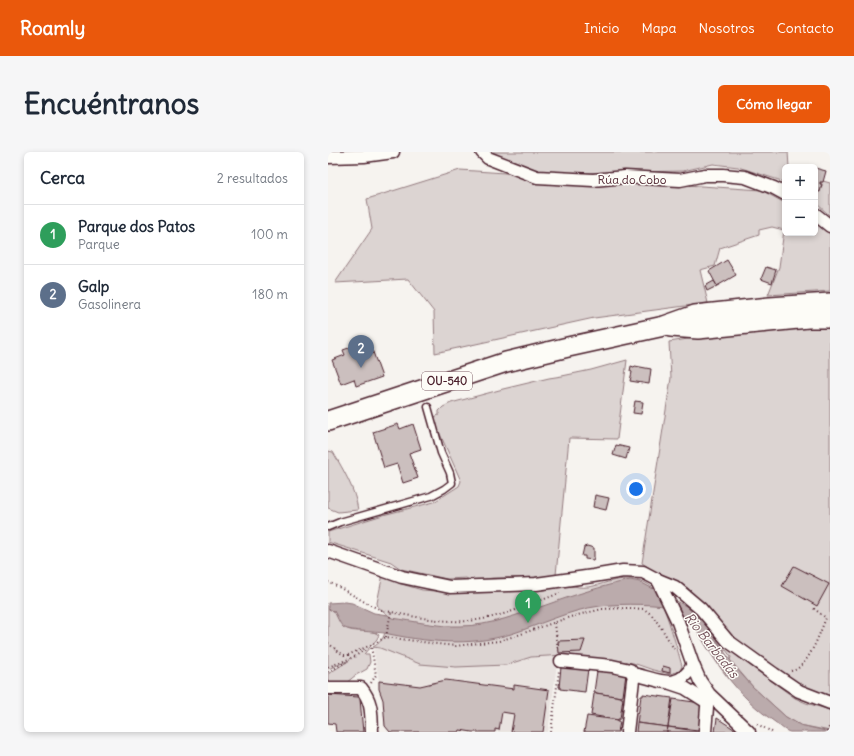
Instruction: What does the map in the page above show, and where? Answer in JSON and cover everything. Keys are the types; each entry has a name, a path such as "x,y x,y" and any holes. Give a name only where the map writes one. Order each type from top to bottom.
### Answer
{"main road":[{"name":"OU-540","path":"328,421 506,362 664,326 695,315 770,307 830,303"},
{"path":"808,318 830,313"},
{"name":"OU-540","path":"664,326 698,329 808,318 830,318"},
{"path":"328,410 488,355 548,342 568,347"}],"street":[{"path":"328,156 364,156 392,152"},
{"name":"Rúa do Cobo","path":"482,152 488,158 537,177 593,180 625,177 680,180 705,175 723,175 745,177 782,192"},
{"path":"818,216 830,226"},
{"path":"328,551 402,577 450,587 536,584 624,571 643,572 675,587 701,609 728,641 774,674 799,691 830,703"},
{"path":"658,580 678,622 693,665 708,698 705,732"},
{"path":"561,661 612,666 630,670 635,677"},
{"path":"670,683 681,679 688,674 693,665"},
{"path":"635,677 638,675 670,683 708,698 749,732"},
{"path":"627,732 633,680 635,677"},
{"path":"328,688 361,688 368,696 371,704 372,732"}],"lane":[{"path":"328,527 340,522 431,496 452,483 428,407"}],"path":[{"path":"328,582 343,588 372,606 391,612 452,621 475,620 499,615 564,592"},
{"path":"774,674 796,671 806,661 826,618 812,606"},
{"path":"328,643 344,655 348,655 386,637 456,646 499,641 556,623 570,617 602,609 644,610 652,615 678,656 689,653"},
{"path":"386,637 391,612"},
{"path":"551,732 561,661 558,653 556,623"},
{"path":"328,672 371,645"},
{"path":"371,645 376,675"},
{"path":"328,667 354,657"},
{"path":"827,732 830,725"}],"shaded area":[{"path":"493,152 788,152 789,164 782,164 782,181 738,167 713,164 683,171 583,173 532,171 498,157"},
{"path":"460,170 761,190 782,201 782,230 772,227 759,230 759,235 720,248 715,266 700,270 708,303 594,318 435,353 434,312 408,279 335,283 372,229 367,199"},
{"path":"820,182 830,183 830,216 818,205 818,191 820,191 822,185"},
{"path":"818,224 830,234 830,291 768,295 779,267 783,236 818,236"},
{"path":"830,327 830,698 801,687 722,628 688,588 672,578 660,575 642,563 671,378 669,342 749,332"},
{"path":"627,360 617,439 569,438 556,575 528,578 493,578 471,581 466,578 447,579 401,569 391,562 328,542 328,532 383,515 434,502 459,486 461,481 436,425 434,417 439,415 439,411 443,407 451,403 503,389 591,370"},
{"path":"328,451 333,452 345,473 352,487 358,510 338,512 328,508"},
{"path":"383,574 396,580 398,583 422,590 460,593 574,586 583,587 623,579 638,580 648,584 657,594 670,625 682,666 680,671 670,674 633,663 565,655 531,657 506,665 456,667 420,664 380,648 373,647 381,641 383,637 388,615 378,607 377,603"},
{"path":"328,609 334,611 344,627 379,635 364,654 369,654 370,662 367,669 356,675 342,686 328,687 328,674 350,660 328,669"},
{"path":"719,639 737,656 795,698 830,710 830,731 800,725 786,717 753,687 730,660 731,657 726,650 724,651 717,640"},
{"path":"373,647 380,648 420,664 506,665 531,657 558,656 548,732 390,732 385,726 383,700 379,689"}],"water":[{"name":"Rio Barbadás","path":"630,580 640,582 686,606 706,625 735,667 753,687 786,717 800,725 830,732 790,732 761,712 728,678 710,652 693,623 686,625 679,608 640,604 600,606 566,614 511,634 479,641 463,642 432,641 350,629 343,627 334,611 328,609 328,603 345,602 352,603 374,613 388,615 392,618 426,624 452,626 483,624 504,619 588,591"}],"building":[{"path":"818,169 826,171 823,182 820,182 820,184 822,184 820,192 818,192"},
{"path":"727,260 736,275 717,286 709,271"},
{"path":"766,267 776,270 772,283 761,279"},
{"path":"714,281 717,286 707,291 705,286"},
{"path":"369,341 382,377 356,386 354,379 341,384 332,360 345,355 343,350"},
{"path":"631,366 651,369 649,384 630,381 632,372 630,371"},
{"path":"635,401 643,402 641,414 633,413"},
{"path":"398,424 400,429 413,424 421,449 409,453 418,478 403,483 397,464 384,468 373,432"},
{"path":"616,445 629,448 626,459 613,455"},
{"path":"595,495 609,498 606,510 593,507"},
{"path":"587,546 594,548 593,560 585,559 585,556 582,556 584,547"},
{"path":"794,566 829,584 817,606 782,586"},
{"path":"585,640 581,652 559,653 558,641"},
{"path":"663,666 670,668 670,673 662,671"},
{"path":"561,667 588,669 585,692 560,689"},
{"path":"600,670 626,674 623,696 621,697 594,692 597,671"},
{"path":"446,680 514,689 514,685 549,690 543,732 511,732 514,714 502,712 499,730 495,729 495,732 472,732 460,730 459,732 390,732 385,726 383,700 379,689 379,681 420,686"},
{"path":"596,693 623,698 620,719 618,720 591,715 594,694"},
{"path":"643,694 672,698 668,727 637,723 641,696 643,696"},
{"path":"328,695 359,697 363,732 336,732 335,724 328,723"},
{"path":"673,699 701,703 703,705 699,730 668,727"},
{"path":"587,716 618,720 618,722 620,722 618,732 584,732"},
{"path":"717,718 737,731 737,732 715,732"},
{"path":"637,723 668,727 667,732 636,732"},
{"path":"668,727 697,731 699,732 667,732"}],"place":[{"name":"Galp","path":"361,368"},
{"name":"Parque dos Patos","path":"528,623"}]}
